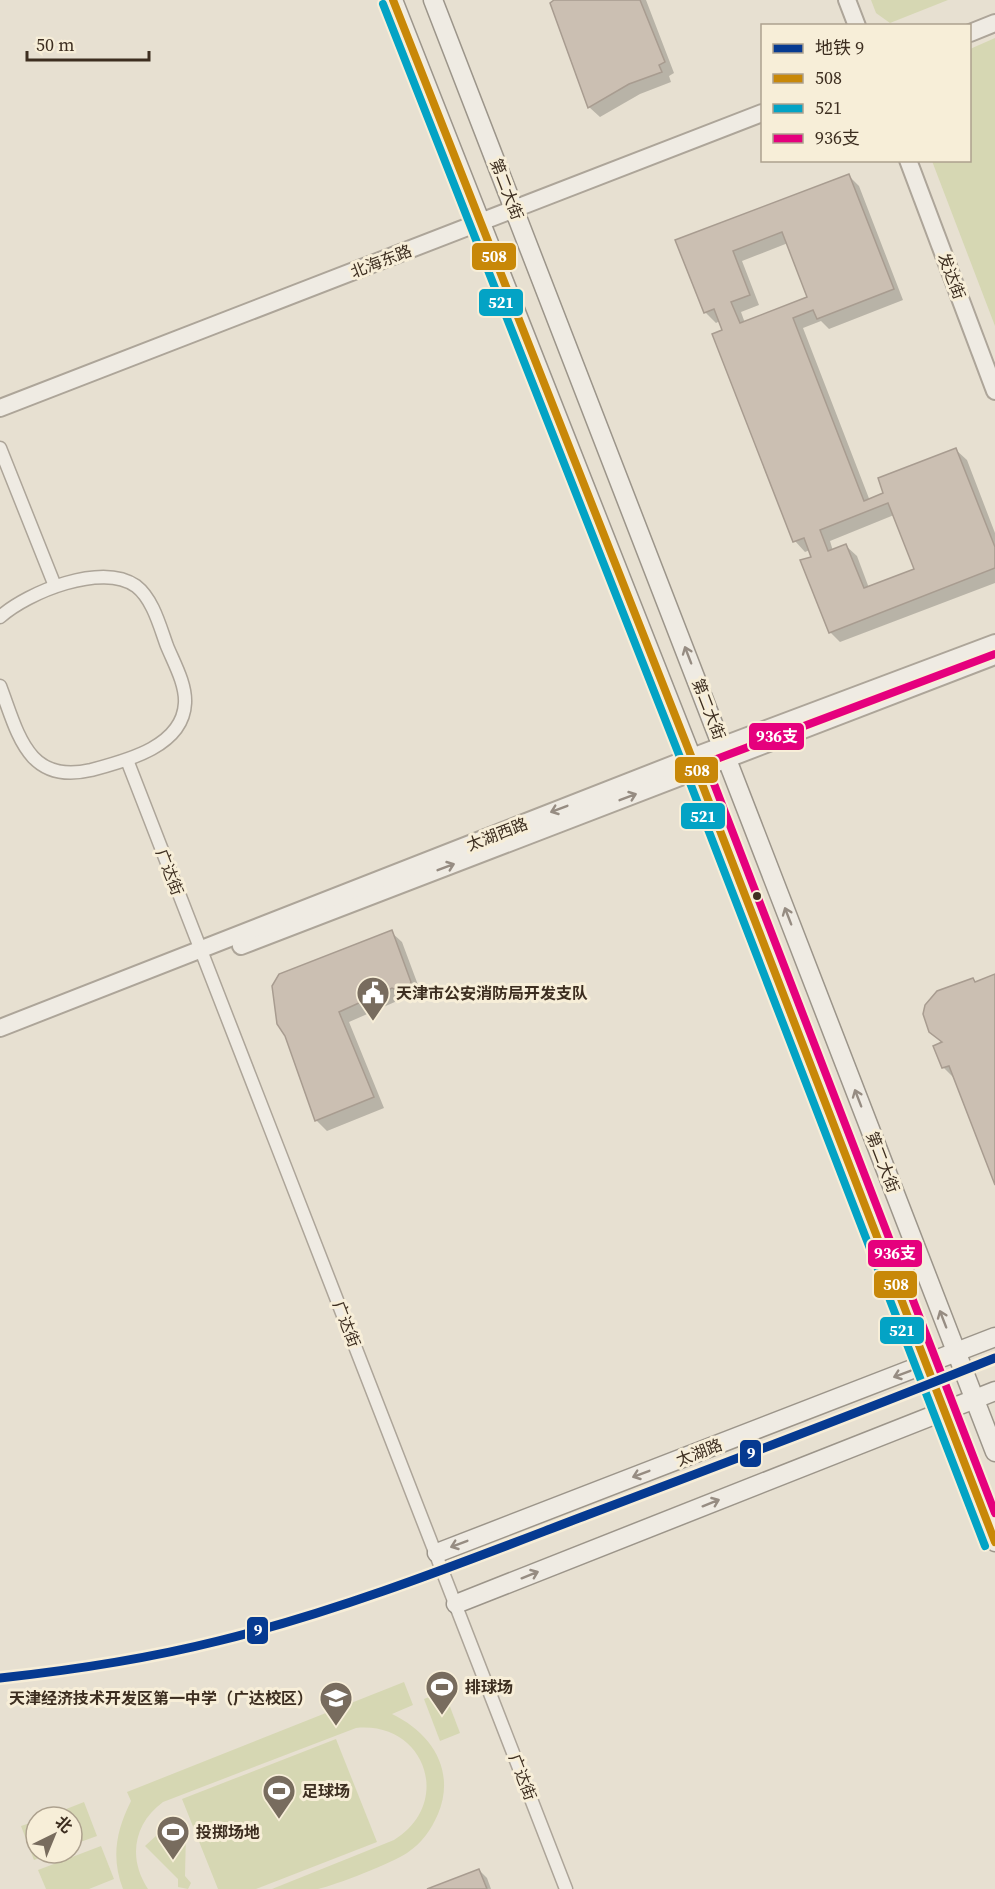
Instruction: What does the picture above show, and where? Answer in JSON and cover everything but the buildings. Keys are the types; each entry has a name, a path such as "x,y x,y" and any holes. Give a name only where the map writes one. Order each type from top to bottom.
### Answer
{"main road":[{"name":"第二大街","path":"393,0 694,764 995,1542"},
{"name":"第二大街","path":"433,0 726,752 995,1452"},
{"name":"太湖路","path":"437,1553 995,1337"},
{"path":"456,1604 995,1391"}],"street":[{"path":"847,0 856,24"},
{"path":"971,32 995,23"},
{"name":"北海东路","path":"0,408 761,113"},
{"name":"发达街","path":"909,162 995,391"},
{"path":"0,448 55,586"},
{"path":"0,616 55,586 95,579 125,580 137,587 152,608 181,681 185,702 182,717 173,731 154,747 127,760 69,773 52,771 39,764 22,744 0,686"},
{"name":"太湖西路","path":"726,752 995,643"},
{"name":"太湖西路","path":"0,1028 202,955 726,752 995,656"},
{"name":"广达街","path":"127,760 566,1889"},
{"name":"太湖西路","path":"0,1040 202,955"}],"green space":[{"path":"871,0 948,0 890,23 876,13"},
{"path":"995,38 995,326 932,162 971,162 971,49"},
{"path":"404,1682 413,1705 392,1714 419,1732 429,1743 442,1768 444,1783 443,1798 438,1814 426,1836 412,1849 377,1868 326,1887 272,1889 394,1840 412,1824 423,1806 427,1786 423,1768 414,1751 399,1737 380,1729 356,1728 163,1802 145,1821 137,1842 138,1866 148,1889 123,1889 116,1855 122,1823 131,1801 127,1792"},
{"name":"排球场","path":"444,1691 460,1733 440,1741 424,1699"},
{"name":"足球场","path":"336,1739 377,1842 256,1889 218,1889 182,1799"},
{"path":"84,1802 97,1836 84,1841 84,1805 76,1805"},
{"name":"投掷场地","path":"186,1832 185,1876 191,1883 188,1889 178,1887 178,1879 145,1846 157,1835"},
{"path":"101,1846 114,1879 89,1889 46,1889 38,1870 51,1865 84,1865 84,1852"}],"metro line":[{"name":"9","path":"0,1678 137,1659 218,1641 312,1615 496,1550 995,1358"}],"transit line":[{"name":"508","path":"393,0 697,771 995,1542"},
{"name":"521","path":"383,4 687,775 985,1546"},
{"name":"936支","path":"995,654 706,763 995,1513"}],"place":[{"name":"天津市公安消防局开发支队","path":"373,1022"},
{"name":"排球场","path":"442,1716"},
{"name":"天津经济技术开发区第一中学（广达校区）","path":"336,1727"},
{"name":"足球场","path":"279,1820"},
{"name":"投掷场地","path":"173,1861"}]}
